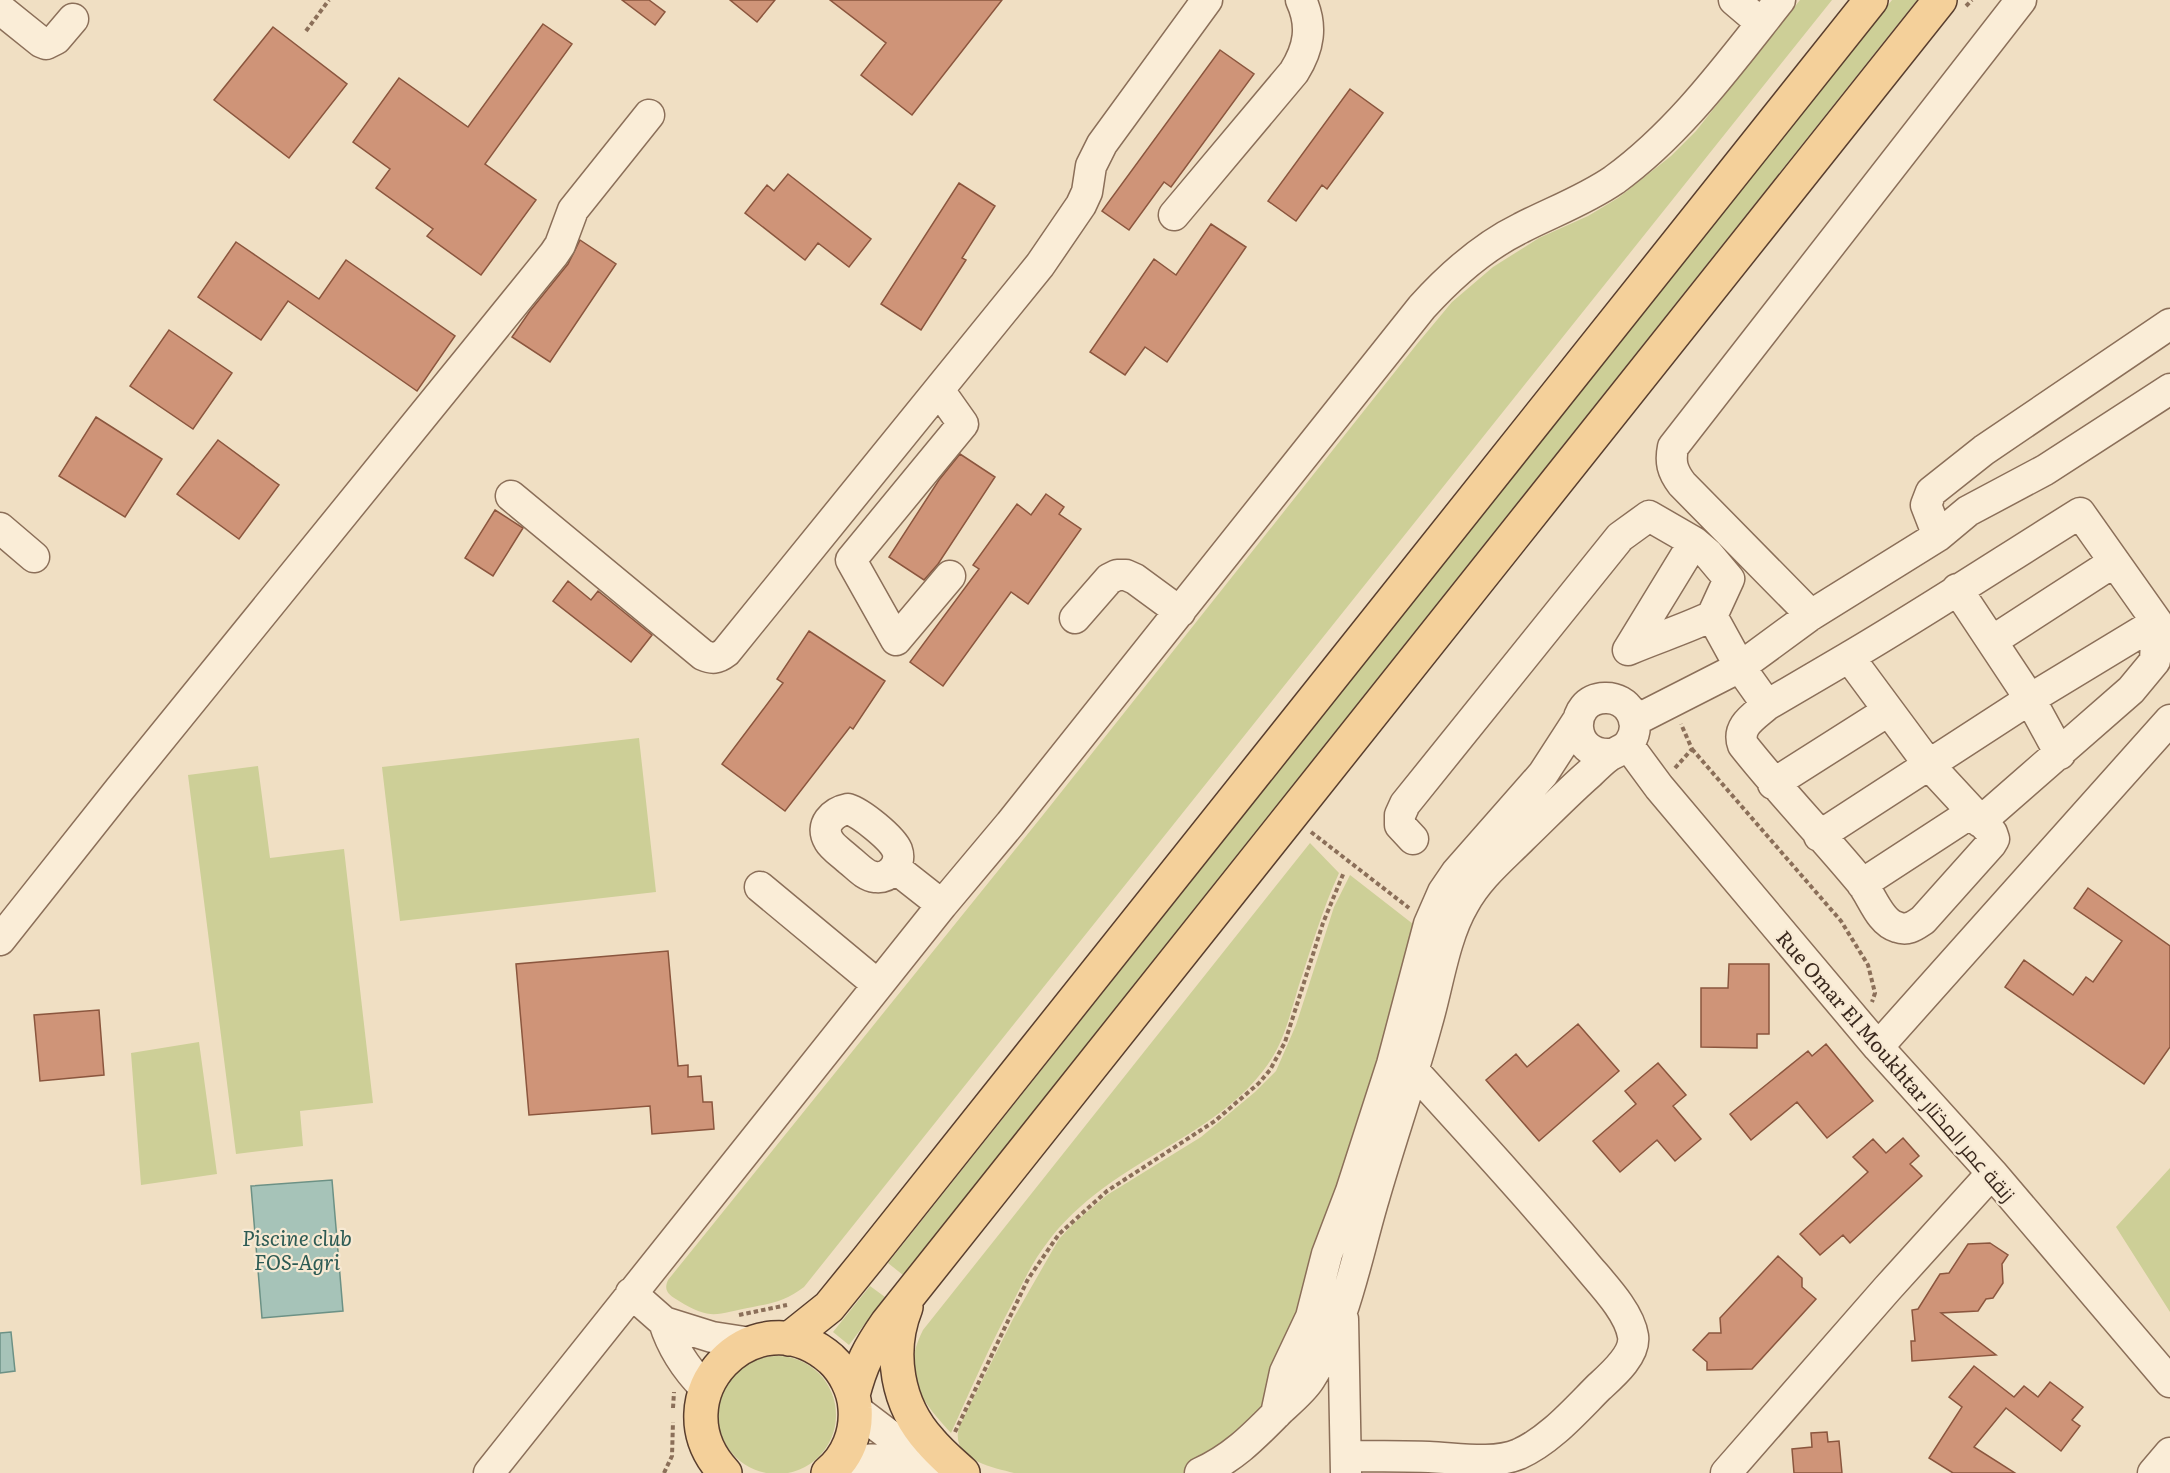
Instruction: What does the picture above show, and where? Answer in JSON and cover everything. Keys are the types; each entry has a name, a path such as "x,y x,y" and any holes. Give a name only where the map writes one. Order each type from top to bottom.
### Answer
{"main road":[{"path":"789,1339 829,1307 1871,0"},
{"path":"834,1469 849,1445 855,1428 854,1402 860,1367 872,1345 1940,0"},
{"path":"912,1294 898,1334 897,1355 903,1398 919,1428 949,1466"},
{"path":"725,1473 710,1453 700,1414 705,1388 716,1368 732,1353 751,1343 777,1338 789,1339 813,1347 825,1354 842,1372 854,1402"},
{"path":"692,1473 705,1440"}],"street":[{"path":"511,496 703,655 711,658 719,657 726,652 1040,265 1068,227 1087,192 1092,166 1102,144 1207,0"},
{"path":"1174,215 1294,72 1303,58 1308,43 1309,27 1306,10 1301,0"},
{"path":"1734,0 1761,23"},
{"path":"489,1473 1422,307 1444,283 1494,243 1585,197 1636,164 1680,123 1780,0"},
{"path":"1811,615 1682,484 1674,473 1671,460 1673,447 2021,0"},
{"path":"1,14 46,44 52,43 74,19"},
{"path":"0,940 118,790 554,254 560,245 573,210 648,115"},
{"path":"1938,536 1926,505 1931,492 1984,450 2170,324"},
{"path":"1200,1473 1221,1464 1248,1443 1309,1381 1330,1344 1414,1071 1452,932 1464,903 1489,871 1624,740 1674,702 1740,667 1811,615 1938,536 1968,512 2045,470 2170,389"},
{"path":"939,390 963,424 851,560 896,640 950,576"},
{"path":"1849,657 1929,765 1976,817 1992,833 1994,838 1923,920 1910,929 1896,927 1884,919 1862,884 1773,784 1743,744 1740,737 1742,728 1767,705 1923,613 1957,589 2080,513 2157,622 2155,661 2132,690 2060,754 1976,817 1862,884"},
{"path":"1413,838 1400,825 1400,815 1405,804 1620,537 1649,516 1694,542 1708,554 1729,579 1713,616 1628,650 1694,542"},
{"path":"0,528 34,557"},
{"path":"1992,641 2114,562"},
{"path":"1075,618 1109,579 1117,575 1126,575 1135,579 1180,612"},
{"path":"1957,589 2030,699 2060,754"},
{"path":"1713,616 1740,667 1767,705"},
{"path":"1819,836 2030,699 2157,622"},
{"path":"1276,1414 1285,1372 1311,1317 1327,1254 1351,1191 1392,1064 1429,924 1443,892 1456,873 1543,774 1583,710 1591,702 1607,698 1618,700 1627,706 1624,740"},
{"path":"1773,784 1888,711"},
{"path":"1578,720 1578,731 1586,746 1600,754 1624,740"},
{"path":"1870,1038 2170,720"},
{"name":"Rue Omar El Moukhtar زنقة عمر المختار","path":"1624,740 1659,787 1870,1038 1992,1173 2170,1382"},
{"path":"895,868 942,905"},
{"path":"760,887 878,985"},
{"path":"1343,1304 1346,1464 1511,1457 1533,1447 1565,1420 1630,1353 1633,1338 1630,1327 1615,1300 1562,1236 1414,1071"},
{"path":"1726,1473 1992,1173"},
{"path":"631,1293 664,1322 711,1337 751,1343"},
{"path":"664,1322 674,1348 683,1363 705,1388"},
{"path":"854,1402 949,1466"},
{"path":"2153,1473 2170,1453"},
{"path":"834,1469 884,1459 949,1466"}],"path":[{"path":"306,31 329,0"},
{"path":"1674,702 1684,734 1692,749 1841,921 1868,965 1875,993 1870,1038"},
{"path":"1659,787 1692,749"},
{"path":"1310,831 1429,924"},
{"path":"949,1466 958,1423 1028,1279 1059,1234 1107,1191 1215,1121 1246,1095 1270,1070 1285,1042 1323,923 1344,872"}],"green space":[{"path":"1800,0 1832,0 804,1287 774,1302 715,1314 690,1308 670,1295 666,1287 668,1280 1452,302 1493,267 1539,238 1588,216 1618,198 1671,156 1696,131"},
{"path":"1892,0 1917,0 903,1275 888,1263"},
{"path":"639,738 656,892 400,921 382,767"},
{"path":"258,766 270,858 344,849 373,1103 300,1111 303,1146 236,1154 188,775"},
{"path":"1310,843 1339,873 1327,901 1285,1031 1276,1052 1263,1071 1228,1107 1102,1189 1059,1228 1024,1279 951,1433 923,1398 917,1386 913,1360 923,1330"},
{"path":"1350,875 1431,938 1343,1250 1340,1272 1306,1372 1194,1473 1014,1473 974,1460 961,1447 958,1438 959,1427 1013,1319 1059,1239 1107,1195 1201,1137 1255,1092 1276,1071 1296,1025 1334,907"},
{"path":"199,1042 217,1174 141,1185 131,1053"},
{"path":"2170,1168 2170,1312 2116,1227"},
{"path":"870,1286 885,1297 849,1345 833,1332"},
{"path":"777,1356 800,1360 819,1373 832,1392 836,1415 832,1438 819,1457 800,1470 777,1474 754,1470 735,1457 722,1438 718,1415 722,1392 735,1373 754,1360"}],"water":[{"name":"Piscine club FOS-Agri","path":"332,1180 343,1311 262,1318 251,1186"},
{"path":"11,1332 15,1371 0,1373 0,1333"}],"building":[{"path":"622,0 649,0 665,12 655,25"},
{"path":"730,0 775,0 757,22"},
{"path":"830,0 1002,0 912,115 861,75 886,43"},
{"path":"543,24 572,44 485,164 536,200 481,275 427,236 433,229 376,188 390,169 353,142 399,78 468,127"},
{"path":"273,27 347,84 289,158 214,100"},
{"path":"1220,50 1254,74 1171,187 1164,182 1129,230 1102,211"},
{"path":"1350,89 1383,113 1327,189 1322,185 1296,221 1268,201"},
{"path":"788,174 871,239 849,267 818,243 805,260 745,213 767,185 774,191"},
{"path":"959,183 995,206 962,258 966,260 921,330 881,304"},
{"path":"1211,224 1246,247 1167,362 1145,347 1125,375 1090,352 1154,259 1176,275"},
{"path":"580,240 616,264 550,362 512,337 568,264"},
{"path":"236,242 319,299 346,260 455,336 417,391 288,301 261,340 198,297"},
{"path":"169,330 232,373 193,429 130,386"},
{"path":"96,417 162,459 125,517 59,476"},
{"path":"218,440 279,485 239,539 177,494"},
{"path":"960,454 995,477 938,564 924,580 889,557 939,480"},
{"path":"1046,494 1064,507 1059,514 1081,529 1028,604 1011,592 943,686 910,662 979,569 973,565 1017,504 1031,515"},
{"path":"495,510 523,528 493,576 465,558"},
{"path":"568,581 591,600 598,591 652,635 631,662 553,601"},
{"path":"809,631 885,681 853,729 850,727 785,811 722,764 783,683 777,679"},
{"path":"2088,888 2170,946 2170,1047 2144,1084 2005,987 2024,960 2073,995 2086,977 2093,982 2122,941 2074,908"},
{"path":"668,951 678,1066 688,1065 688,1077 701,1076 703,1102 712,1102 714,1129 652,1134 650,1106 529,1115 516,964"},
{"path":"1729,964 1769,964 1769,1034 1757,1034 1757,1048 1701,1047 1701,988 1728,988"},
{"path":"99,1010 104,1075 40,1081 34,1015"},
{"path":"1578,1024 1619,1071 1539,1141 1486,1080 1516,1054 1527,1067"},
{"path":"1826,1044 1873,1101 1827,1138 1797,1102 1751,1140 1730,1114 1808,1051 1812,1056"},
{"path":"1658,1063 1686,1095 1673,1106 1701,1139 1675,1161 1657,1140 1620,1172 1593,1141 1636,1104 1625,1091"},
{"path":"1903,1138 1919,1156 1910,1164 1922,1176 1850,1243 1843,1235 1820,1255 1800,1234 1868,1172 1853,1157 1873,1139 1886,1153"},
{"path":"1990,1243 2008,1255 2002,1264 2003,1283 1993,1298 1986,1299 1978,1311 1941,1313 1996,1355 1912,1361 1911,1341 1915,1341 1912,1310 1918,1309 1940,1274 1949,1273 1968,1244"},
{"path":"1778,1256 1802,1278 1802,1287 1816,1299 1752,1369 1707,1370 1707,1362 1693,1350 1709,1333 1721,1333 1720,1318"},
{"path":"1974,1366 2014,1397 2024,1386 2038,1397 2050,1382 2083,1407 2072,1420 2080,1426 2061,1451 2006,1408 1974,1447 2015,1473 1953,1473 1929,1458 1962,1407 1949,1397"},
{"path":"1827,1432 1828,1442 1839,1441 1842,1473 1794,1473 1792,1449 1812,1447 1811,1433"}]}
